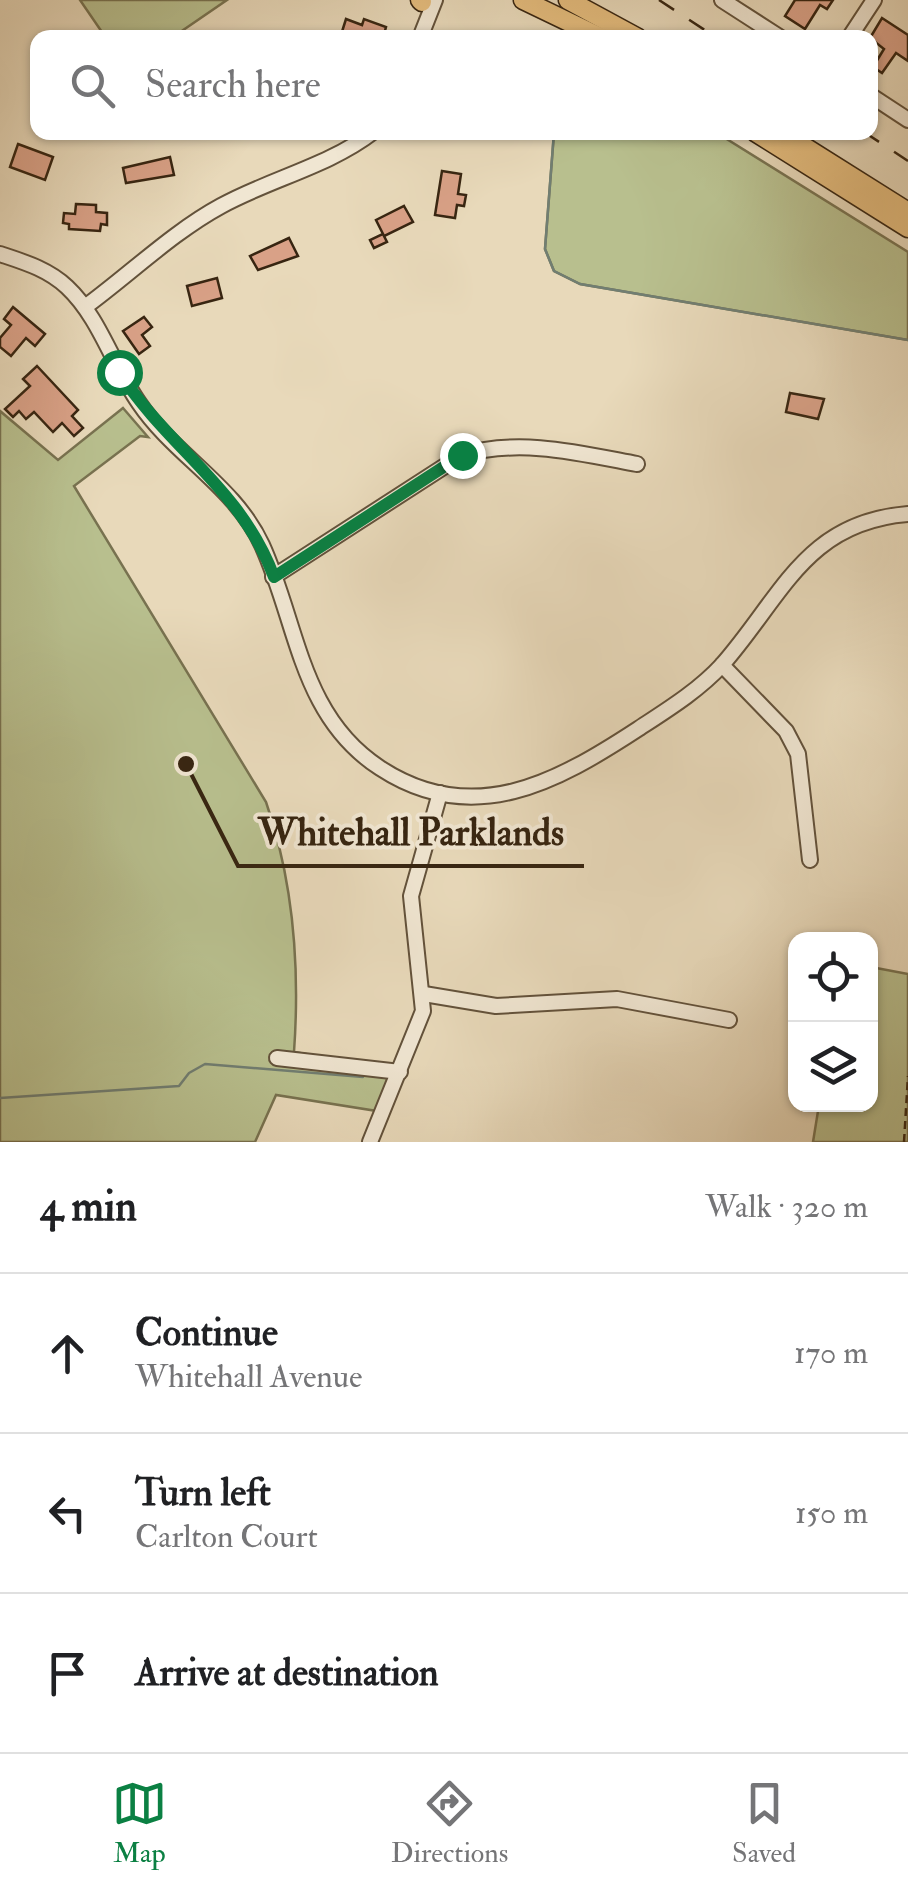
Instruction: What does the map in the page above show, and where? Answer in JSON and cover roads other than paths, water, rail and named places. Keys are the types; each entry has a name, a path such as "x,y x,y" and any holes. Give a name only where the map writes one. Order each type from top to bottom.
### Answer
{"main road":[{"path":"523,0 585,30"},
{"path":"568,0 623,30"},
{"path":"767,140 908,228"},
{"path":"794,140 908,212"}],"street":[{"path":"420,30 425,0"},
{"path":"854,30 874,0"},
{"path":"730,2 770,30"},
{"path":"878,100 908,120"},
{"path":"85,307 215,209 268,181 349,150 362,140"},
{"path":"0,254 56,278 85,307 141,406 248,520 274,577 310,686 324,712 347,740 380,768 440,793 517,793 549,783 678,702 722,665 786,579 829,538 853,524 908,514"},
{"path":"274,577 462,455 493,446 526,446 637,464"},
{"path":"722,665 786,731 798,754 810,860"},
{"path":"370,1142 419,1029 424,994 411,896 440,793"},
{"path":"424,994 496,1006 617,999 729,1020"},
{"path":"277,1058 400,1072"}],"waterway":[{"path":"553,140 545,249 554,271 580,284 908,340"},
{"path":"0,1098 179,1086 189,1073 205,1064 363,1077"}],"railway":[{"path":"659,0 705,30"},
{"path":"876,140 908,161"}],"place":[{"name":"Whitehall Parklands","path":"186,764"}]}
